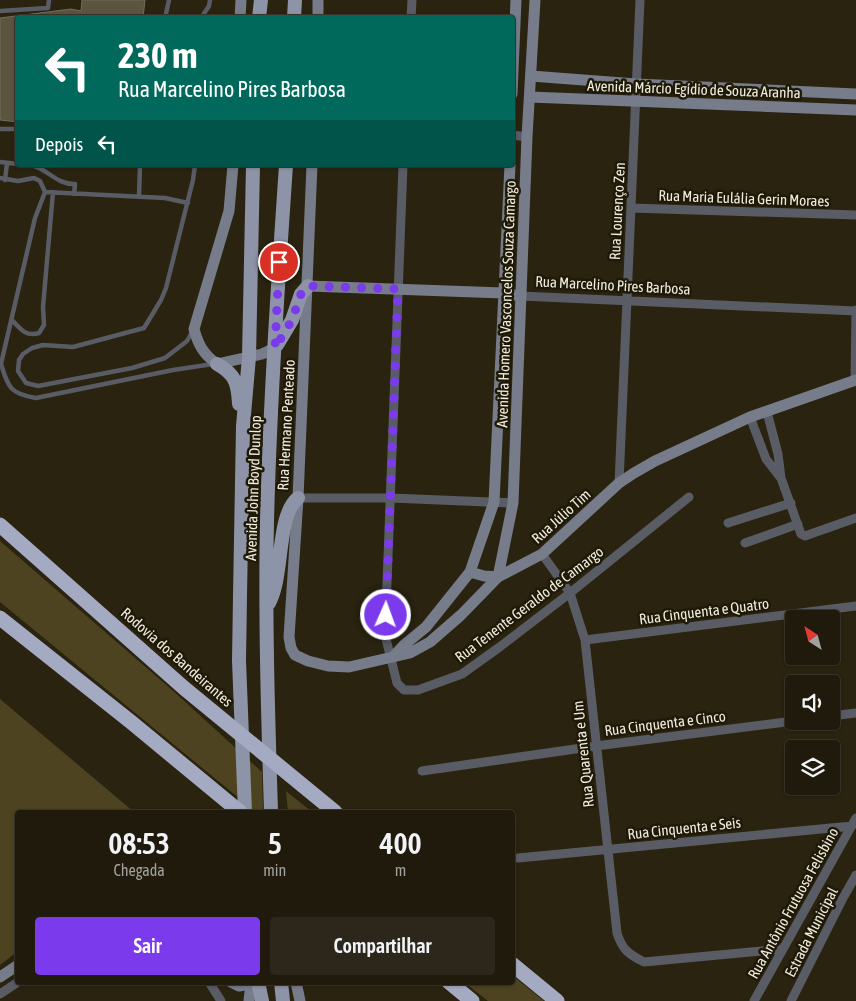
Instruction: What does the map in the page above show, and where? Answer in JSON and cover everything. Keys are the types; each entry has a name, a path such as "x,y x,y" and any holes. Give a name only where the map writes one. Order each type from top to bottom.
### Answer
{"highway":[{"name":"Rodovia dos Bandeirantes","path":"0,525 184,688 333,810"},
{"path":"0,618 238,810"},
{"path":"515,967 556,1001"},
{"path":"453,985 472,1001"}],"main road":[{"path":"240,15 241,0"},
{"path":"260,15 261,0"},
{"path":"294,15 295,0"},
{"path":"318,0 318,15"},
{"path":"515,15 516,0"},
{"name":"Avenida Homero Vasconcelos Souza Camargo","path":"498,577 513,503 527,137 535,0"},
{"path":"515,37 533,38"},
{"name":"Avenida Márcio Egídio de Souza Aranha","path":"531,76 636,84 856,94"},
{"name":"Avenida Márcio Egídio de Souza Aranha","path":"530,97 856,110"},
{"path":"232,167 229,211 194,329 200,347 207,357 229,371 236,384 242,426"},
{"path":"244,167 252,198"},
{"name":"Avenida John Boyd Dunlop","path":"245,810 239,661 242,426 249,357 253,167"},
{"name":"Avenida John Boyd Dunlop","path":"271,810 266,608 267,521 286,167"},
{"name":"Rua Hermano Penteado","path":"295,655 289,637 298,498 312,167"},
{"name":"Avenida Homero Vasconcelos Souza Camargo","path":"392,659 404,645 426,627 470,572 494,502 510,167"},
{"path":"217,364 249,357 275,348 292,320 301,294 308,286"},
{"name":"Rua Marcelino Pires Barbosa","path":"308,286 503,293 521,296"},
{"name":"Rua Júlio Tim","path":"295,655 328,666 349,667 392,659 410,653 430,642 461,615 498,577 542,554 619,483 655,461 750,417 856,380"},
{"path":"266,608 276,587 285,522 290,506 298,498"},
{"path":"470,572 498,577"},
{"path":"0,977 15,967"},
{"path":"237,985 257,992"},
{"path":"297,985 300,1001"}],"street":[{"path":"411,15 412,0"},
{"name":"Rua Lourenço Zen","path":"619,483 640,0"},
{"path":"515,136 527,137"},
{"path":"392,659 385,634 403,167"},
{"name":"Rua Maria Eulália Gerin Moraes","path":"631,208 856,215"},
{"name":"Rua Marcelino Pires Barbosa","path":"521,296 856,311"},
{"path":"856,311 856,380"},
{"path":"766,412 778,454 781,478 801,534 805,536 856,518"},
{"path":"750,417 766,459 781,478"},
{"name":"Rua Tenente Geraldo de Camargo","path":"392,659 397,683 404,690 418,690 462,674 570,593 689,497"},
{"path":"298,498 391,498 513,503"},
{"path":"728,523 790,503"},
{"path":"745,542 798,524"},
{"name":"Rua Quarenta e Um","path":"542,554 570,593 585,640 617,933 621,947 633,957 644,962 782,949"},
{"name":"Rua Cinquenta e Quatro","path":"585,640 856,606"},
{"path":"840,715 856,713"},
{"name":"Rua Cinquenta e Cinco","path":"422,770 785,722"},
{"name":"Rua Cinquenta e Seis","path":"518,858 608,850 854,822"},
{"name":"Rua Antônio Frutuosa Felisbino","path":"754,1001 854,822"},
{"name":"Estrada Municipal","path":"791,1001 842,898 856,875"},
{"path":"0,994 15,984"},
{"path":"211,985 221,1001"}],"lane":[{"path":"0,11 48,8 49,0"},
{"path":"166,15 169,0"},
{"path":"203,15 209,6 210,0"},
{"path":"0,128 15,129"},
{"path":"0,162 15,164"},
{"path":"7,163 3,179 34,178 40,181 45,192 35,218 1,364 4,376 11,388 20,395 36,398 173,370 217,364"},
{"path":"38,167 44,169 59,181 75,184 74,194"},
{"path":"139,197 140,167"},
{"path":"194,167 188,204 166,288 158,307 144,328 74,347 43,344 23,354 19,360 18,370 26,383 38,386 149,364 165,358 178,349 187,341 194,329"},
{"path":"45,192 165,198 188,204"},
{"path":"12,320 22,331 28,334 39,333 44,325 53,192"}],"shaded area":[{"path":"0,541 171,689 262,772 263,810 254,810 0,602"},
{"path":"0,699 132,810 15,810 15,954 0,965"},
{"path":"286,791 310,810 288,810"},
{"path":"515,978 544,1001 488,1001 468,985 515,985"}],"building":[{"path":"82,0 145,0 143,15 24,15 71,9 81,11"},
{"path":"15,16 15,122 0,120 0,18"}],"route":[{"path":"279,262 275,348 292,320 301,294 308,286 398,289 386,615"}]}
